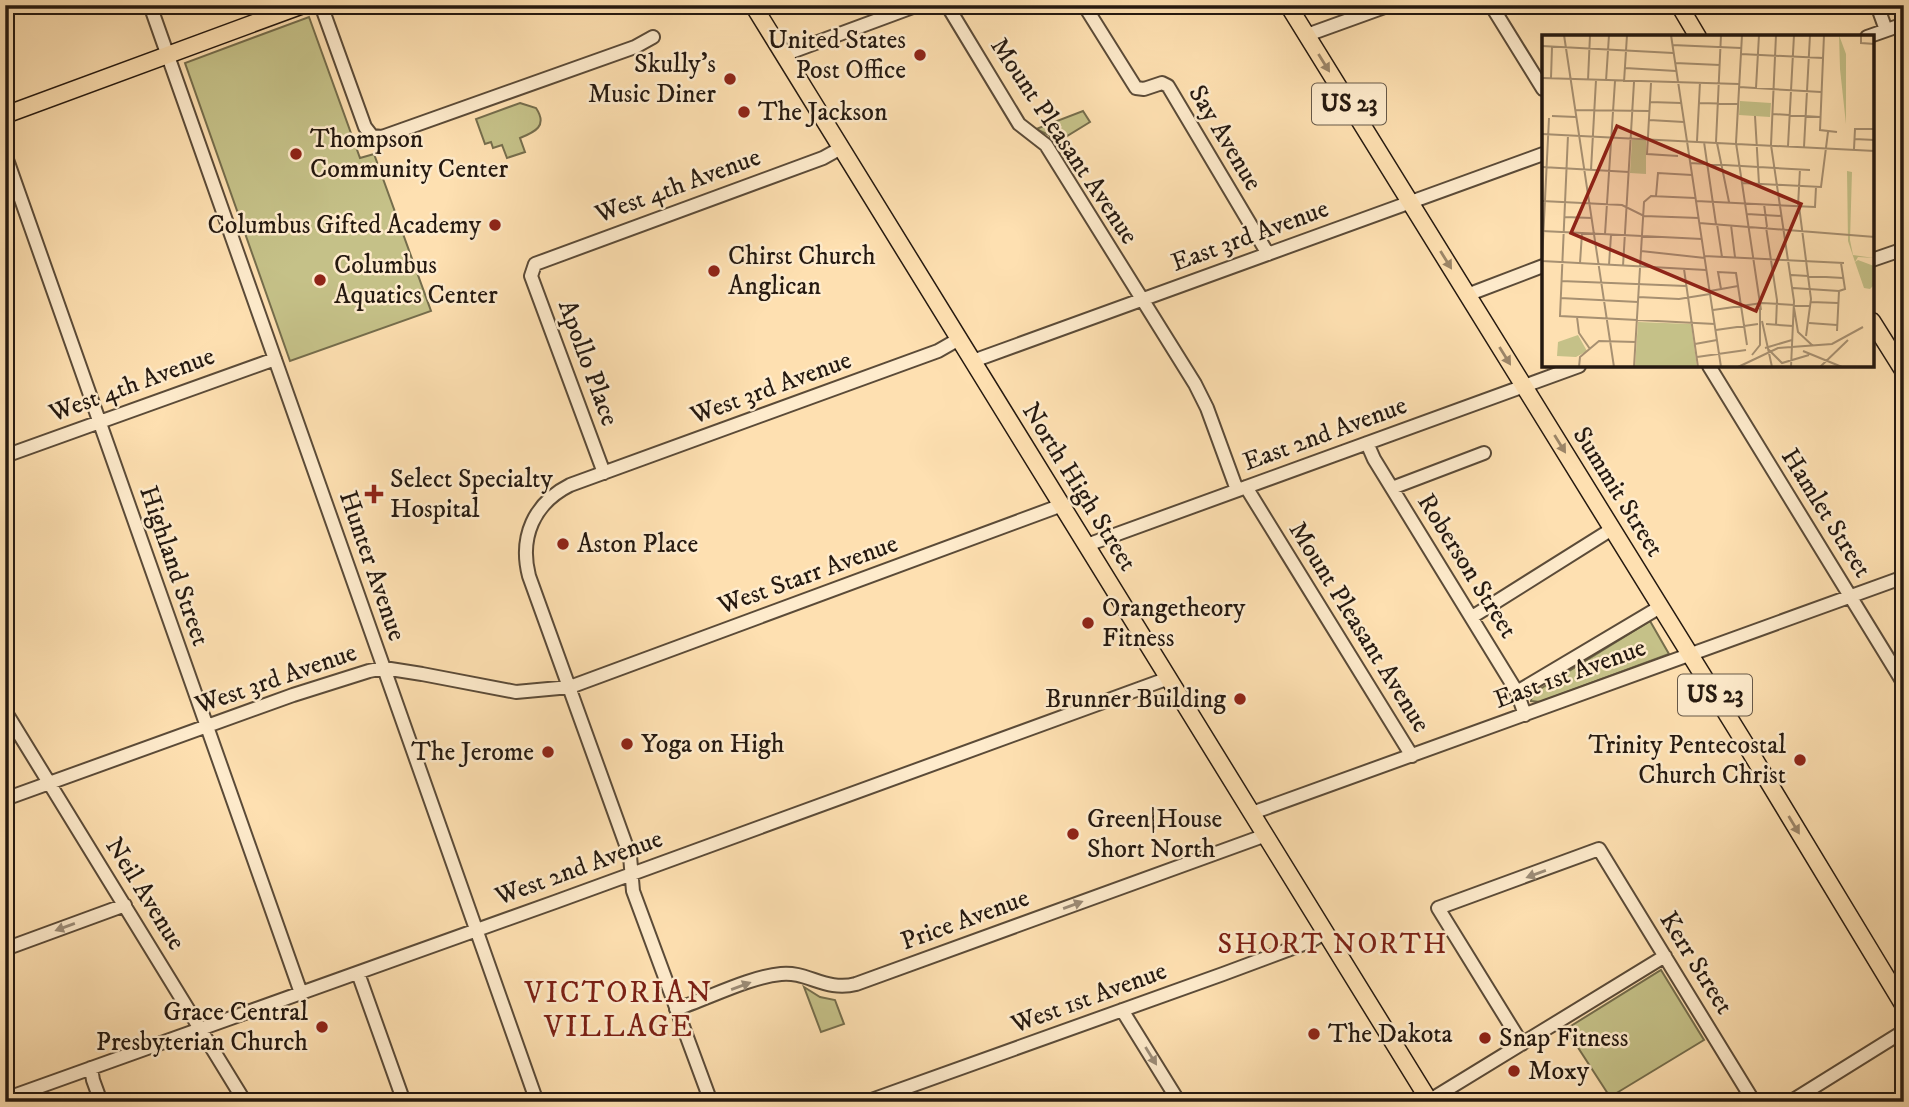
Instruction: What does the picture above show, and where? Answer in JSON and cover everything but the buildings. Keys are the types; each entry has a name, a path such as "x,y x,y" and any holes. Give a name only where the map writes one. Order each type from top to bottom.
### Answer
{"main road":[{"path":"5,116 303,5"},
{"name":"North High Street","path":"753,5 1430,1101"},
{"name":"Summit Street","path":"1288,5 1904,1006"},
{"path":"1679,5 1697,35"},
{"path":"1874,324 1904,372"}],"street":[{"name":"Hunter Avenue","path":"150,5 537,1102"},
{"path":"321,5 365,127 372,136 387,136 635,47 653,37"},
{"path":"783,55 918,5"},
{"name":"Mount Pleasant Avenue","path":"947,5 1019,124 1046,145 1143,299 1202,397 1242,488 1412,756"},
{"name":"Say Avenue","path":"1084,5 1136,88 1143,89 1162,83 1168,86 1268,254"},
{"path":"1307,35 1390,5"},
{"path":"1491,5 1542,87"},
{"path":"1877,5 1886,30"},
{"path":"1872,35 1903,27"},
{"name":"West 4th Avenue","path":"532,268 539,261 823,158 841,148"},
{"name":"Highland Street","path":"5,154 301,993"},
{"name":"East 3rd Avenue","path":"973,361 1542,154"},
{"path":"1874,259 1904,249"},
{"path":"1467,295 1542,267"},
{"name":"Apollo Place","path":"532,268 531,276 604,473"},
{"name":"West 3rd Avenue","path":"5,799 321,685 384,668 516,692 570,687 526,563 525,547 531,523 542,505 559,491 604,473 934,352 960,339"},
{"name":"West 4th Avenue","path":"5,456 275,359"},
{"name":"East 2nd Avenue","path":"1087,545 1574,368"},
{"name":"Hamlet Street","path":"1710,368 1904,684"},
{"name":"Roberson Street","path":"1367,443 1517,692 1525,715"},
{"path":"1392,488 1484,453"},
{"name":"West Starr Avenue","path":"570,687 1062,505"},
{"path":"1472,618 1612,529"},
{"name":"East 1st Avenue","path":"1252,813 1904,577"},
{"path":"1517,692 1660,607"},
{"name":"West 2nd Avenue","path":"5,1099 1169,678"},
{"path":"570,687 630,856 633,891 710,1102"},
{"name":"Neil Avenue","path":"5,711 245,1102"},
{"name":"Price Avenue","path":"676,1009 763,978 783,974 831,986 856,984 1266,835"},
{"name":"Kerr Street","path":"1522,1044 1438,908 1599,849 1754,1102"},
{"path":"5,949 125,905"},
{"name":"West 1st Avenue","path":"866,1102 1304,943 1326,932"},
{"path":"1430,1101 1665,956"},
{"path":"358,973 404,1102"},
{"path":"1122,1010 1179,1102"},
{"path":"1790,1102 1904,1031"},
{"path":"91,1068 101,1102"}],"shaded area":[{"path":"309,17 360,158 374,154 431,311 290,361 185,63"},
{"path":"520,103 536,108 541,119 540,124 535,131 520,138 525,152 507,158 502,145 493,148 491,142 485,144 476,119"},
{"path":"1083,111 1090,122 1054,144 1049,135 1036,129"},
{"path":"1650,621 1669,654 1540,702 1531,701 1532,694"},
{"path":"1661,970 1704,1040 1610,1097 1566,1029"},
{"path":"804,987 820,997 835,1000 844,1024 821,1032"}],"place":[{"name":"United States Post Office","path":"920,55"},
{"name":"Skully's Music Diner","path":"730,79"},
{"name":"The Jackson","path":"744,112"},
{"name":"Thompson Community Center","path":"296,154"},
{"name":"Columbus Gifted Academy","path":"495,225"},
{"name":"Chirst Church Anglican","path":"714,271"},
{"name":"Columbus Aquatics Center","path":"320,280"},
{"name":"Select Specialty Hospital","path":"374,494"},
{"name":"Aston Place","path":"563,544"},
{"name":"Orangetheory Fitness","path":"1088,623"},
{"name":"Brunner Building","path":"1240,699"},
{"name":"Yoga on High","path":"627,744"},
{"name":"The Jerome","path":"548,752"},
{"name":"Trinity Pentecostal Church Christ","path":"1800,760"},
{"name":"Green|House Short North","path":"1073,834"},
{"name":"Grace Central Presbyterian Church","path":"322,1027"},
{"name":"The Dakota","path":"1314,1034"},
{"name":"Snap Fitness","path":"1485,1038"},
{"name":"Moxy","path":"1514,1071"}],"district":[{"name":"SHORT NORTH","path":"1333,944"},
{"name":"VICTORIAN VILLAGE","path":"619,1010"}]}
